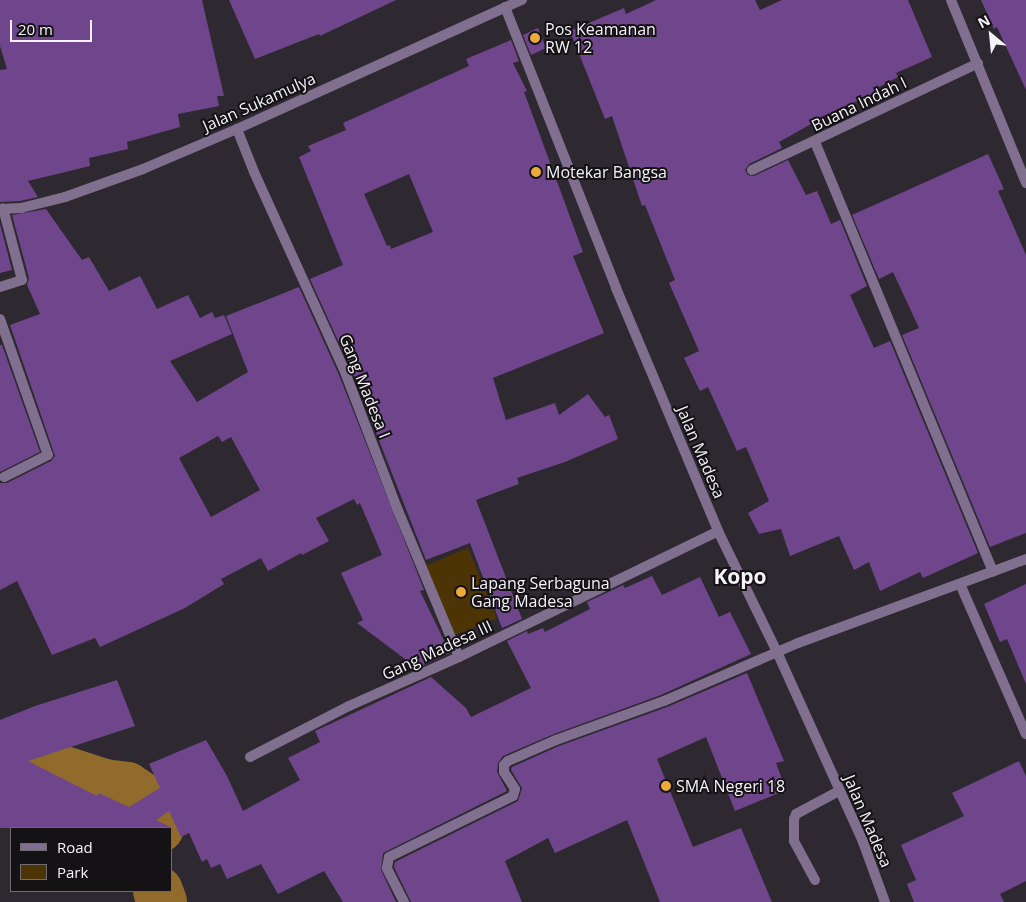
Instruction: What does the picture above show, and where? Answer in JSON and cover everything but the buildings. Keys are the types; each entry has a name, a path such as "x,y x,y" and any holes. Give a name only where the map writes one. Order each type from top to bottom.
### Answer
{"street":[{"name":"Jalan Sukamulya","path":"1,208 21,208 65,197 143,169 237,129 522,0"},
{"path":"951,0 1022,161 1026,183"},
{"name":"Jalan Madesa","path":"505,7 616,288 718,531 777,652 863,842 885,902"},
{"name":"Buana Indah I","path":"752,170 815,142 978,63"},
{"name":"Gang Madesa I","path":"237,129 254,172 345,372 397,508 459,657"},
{"path":"815,142 993,572"},
{"path":"0,287 22,280 1,208"},
{"path":"0,319 11,355 48,455 4,478"},
{"name":"Gang Madesa III","path":"250,757 350,706 459,657 718,531"},
{"path":"404,902 387,868 389,857 513,796 515,789 504,772 504,765 508,761 556,740 664,701 777,652 1026,559"},
{"path":"960,584 1026,734"},
{"path":"815,880 794,841 794,819 796,814 840,791"}],"green space":[{"name":"Lapang Serbaguna Gang Madesa","path":"468,548 497,618 453,636 425,566"}],"waterway":[{"path":"0,750 104,784 127,787 152,804 159,827"},
{"path":"158,892 162,902"}],"place":[{"name":"Pos Keamanan RW 12","path":"535,38"},
{"name":"Motekar Bangsa","path":"536,172"},
{"name":"Lapang Serbaguna Gang Madesa","path":"461,592"},
{"name":"SMA Negeri 18","path":"666,786"}],"district":[{"name":"Kopo","path":"740,576"}]}
